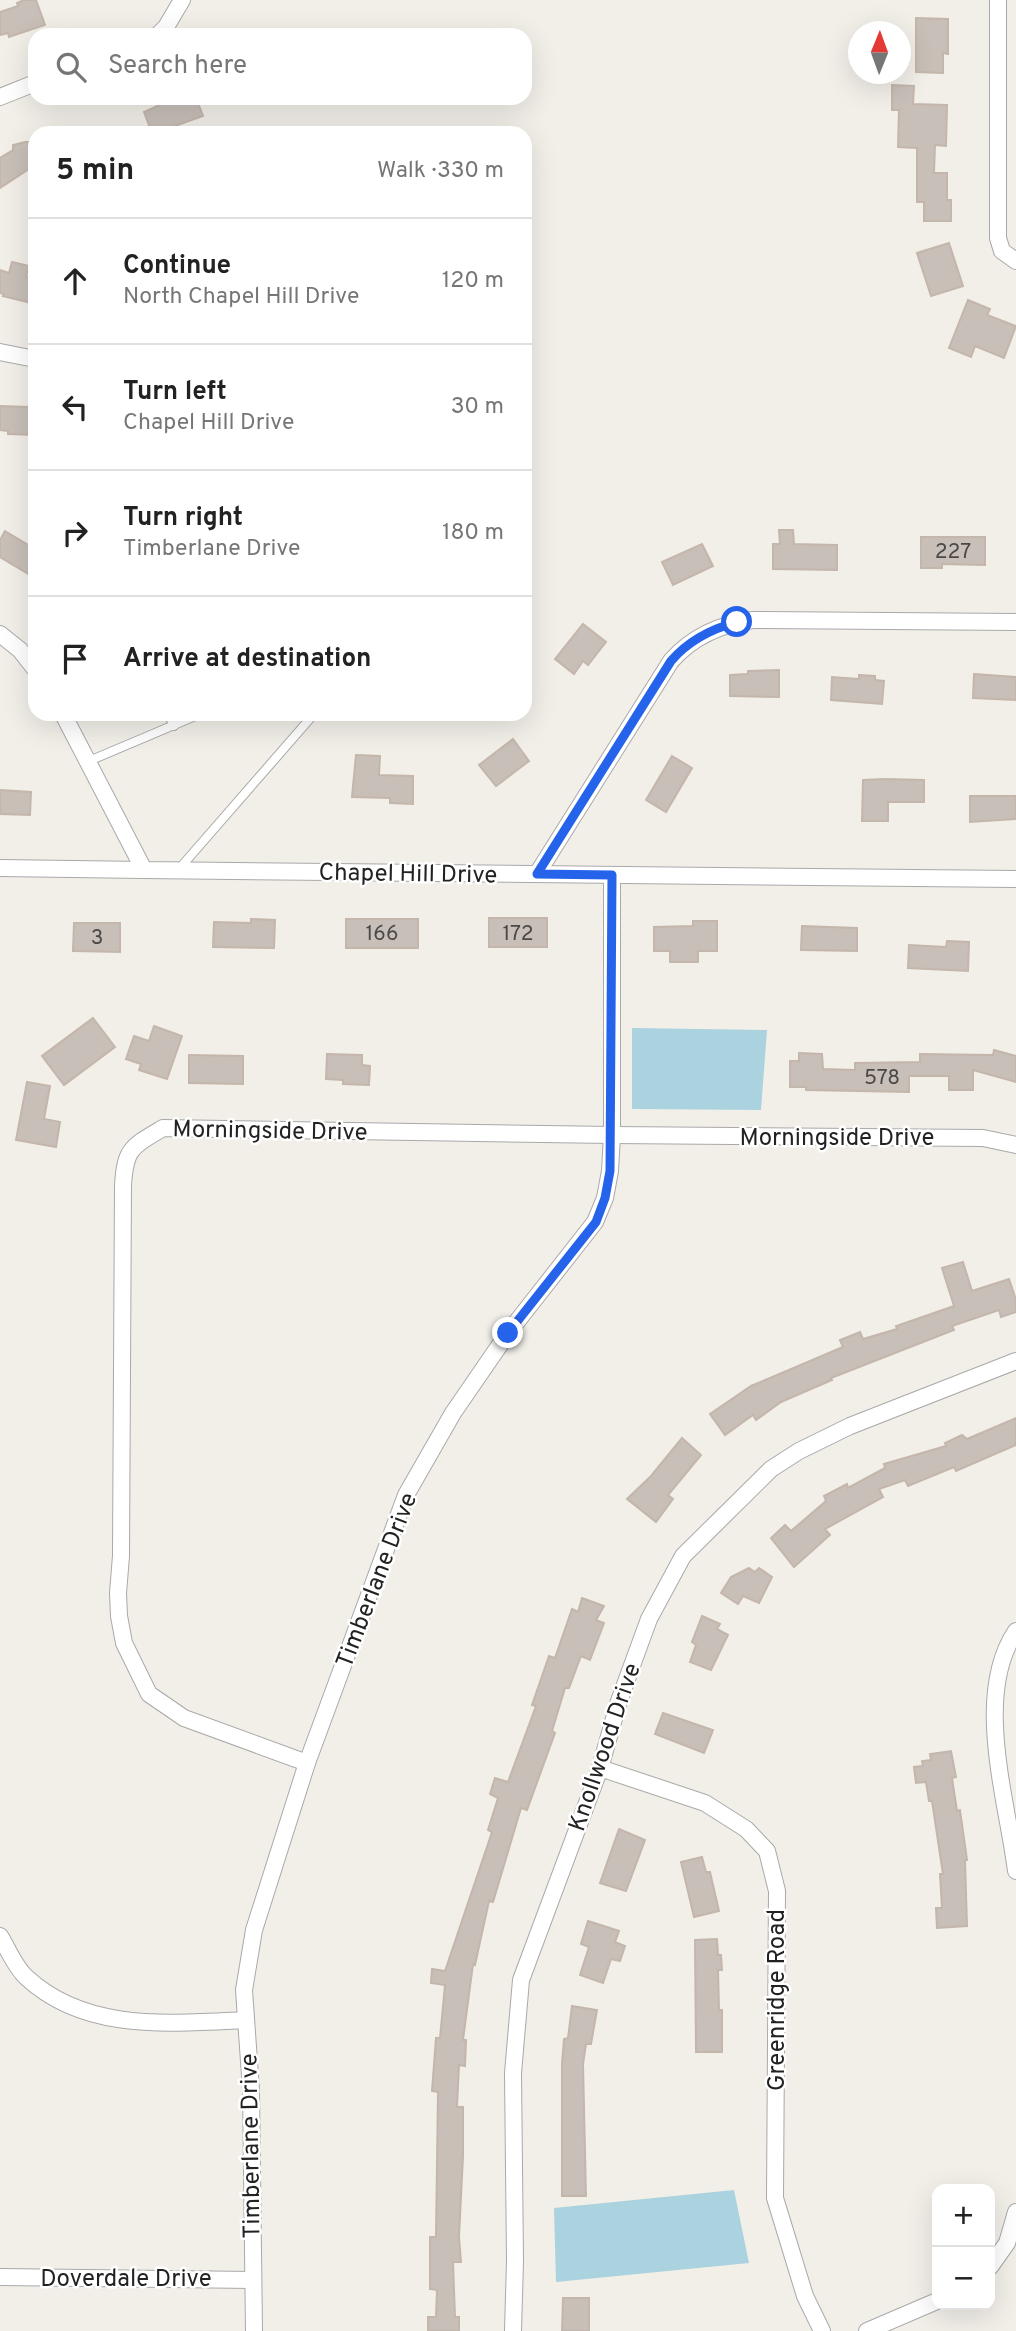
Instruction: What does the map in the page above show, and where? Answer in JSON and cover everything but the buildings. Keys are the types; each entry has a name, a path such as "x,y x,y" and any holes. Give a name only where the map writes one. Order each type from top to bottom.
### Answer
{"street":[{"path":"164,28 182,0"},
{"path":"998,0 998,238 1002,251 1016,261"},
{"path":"0,97 28,86"},
{"path":"0,352 28,358"},
{"path":"537,874 671,661 681,649 707,632 737,622 753,620 1016,622"},
{"path":"0,634 28,660"},
{"path":"67,721 144,870"},
{"name":"Chapel Hill Drive","path":"0,868 1016,879"},
{"name":"Timberlane Drive","path":"254,2331 251,2090 244,1990 254,1930 307,1763 406,1495 453,1413 508,1333 596,1222 605,1198 612,1135 612,875"},
{"name":"Morningside Drive","path":"307,1763 184,1717 149,1694 124,1643 118,1592 121,1556 125,1160 137,1143 163,1128 983,1138 1016,1145"},
{"name":"Knollwood Drive","path":"513,2331 513,2073 521,1980 600,1768 619,1701 649,1619 683,1556 771,1469 834,1433 1016,1361"},
{"path":"1016,1631 1002,1661 994,1702 995,1731 1016,1871"},
{"name":"Greenridge Road","path":"600,1768 705,1803 746,1829 767,1852 777,1891 775,2198 805,2296 821,2331"},
{"path":"0,1936 24,1975 51,1997 96,2014 148,2024 246,2020"},
{"path":"995,2260 1007,2243 1016,2212"},
{"name":"Doverdale Drive","path":"0,2277 253,2280"},
{"path":"867,2331 932,2303"}],"lane":[{"path":"172,721 174,726"},
{"path":"89,761 185,721"},
{"path":"177,871 308,721"}],"water":[{"path":"632,1028 767,1030 761,1110 632,1109"},
{"path":"734,2190 749,2263 556,2282 554,2208"}],"route":[{"path":"508,1333 596,1222 605,1198 610,1171 612,875 537,874 671,661 692,640 721,626 737,622"}]}
